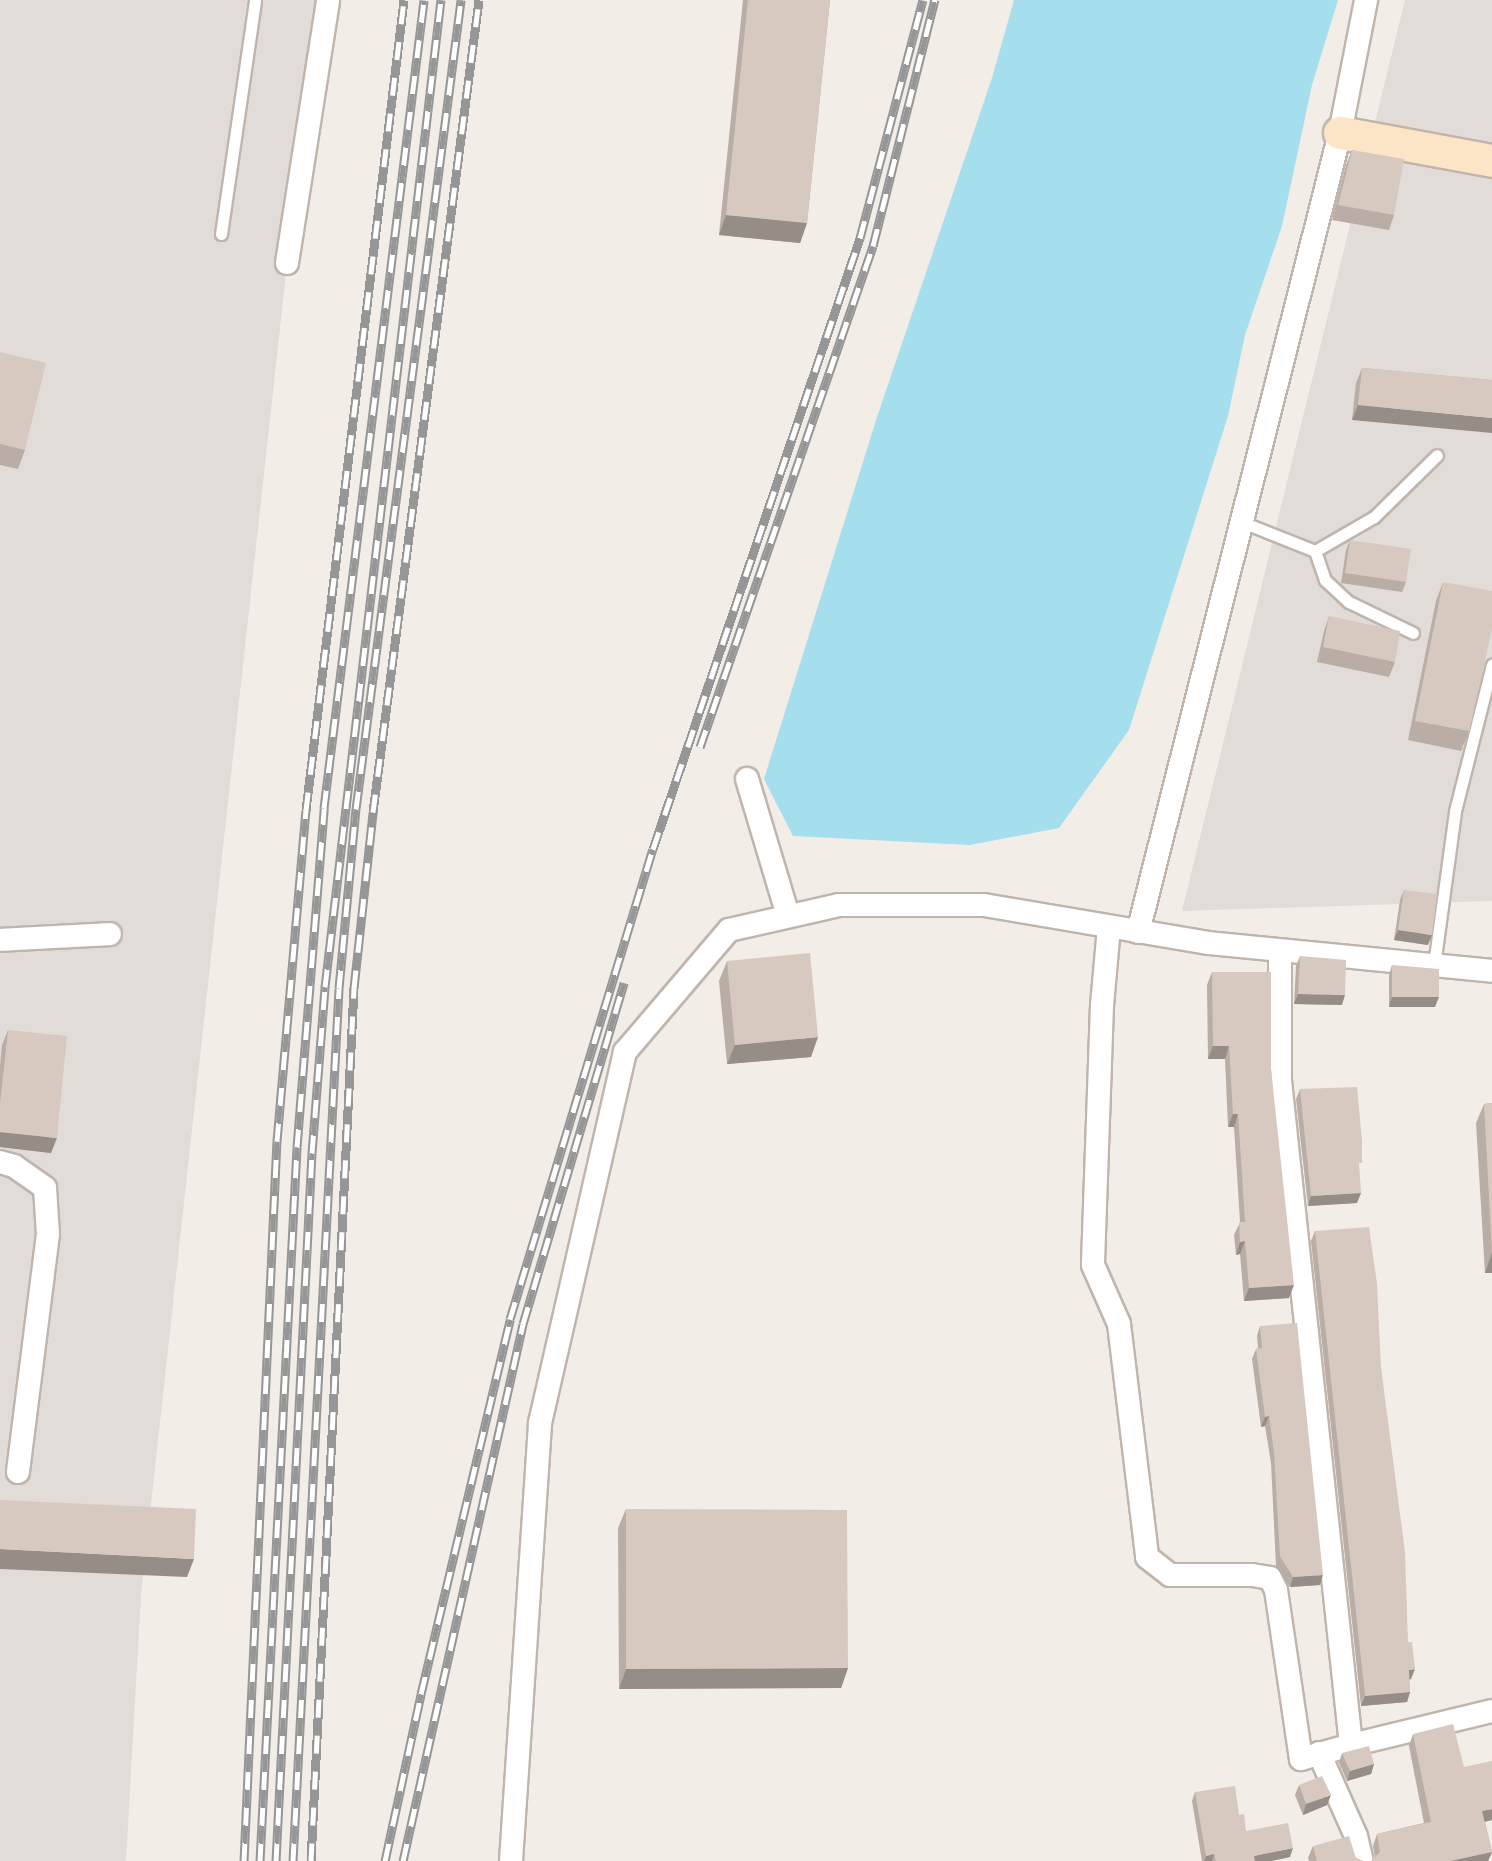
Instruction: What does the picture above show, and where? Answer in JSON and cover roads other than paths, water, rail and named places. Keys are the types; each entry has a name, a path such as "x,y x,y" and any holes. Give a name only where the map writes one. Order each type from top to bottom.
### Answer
{"street":[{"path":"287,263 328,0"},
{"path":"1138,932 1340,133 1366,0"},
{"path":"1340,133 1492,161"},
{"path":"747,779 788,916"},
{"path":"511,1861 540,1423 625,1052 729,930 839,905 984,905 1138,932 1280,951 1492,971"},
{"path":"1109,927 1102,1005 1093,1265 1119,1324 1147,1557 1170,1575 1252,1575 1270,1578 1276,1590 1301,1759 1492,1711"},
{"path":"0,940 110,934"},
{"path":"1280,951 1280,1081 1291,1155 1351,1745"},
{"path":"0,1162 14,1166 45,1188 48,1234 18,1472"},
{"path":"1319,1753 1356,1836 1362,1861"}],"lane":[{"path":"221,234 255,0"},
{"path":"1315,551 1374,517 1437,455"},
{"path":"1242,522 1315,551 1325,580 1349,602 1413,633"},
{"path":"1434,965 1455,811 1492,665"}],"water":[{"path":"1014,0 1338,0 1312,85 1282,226 1245,335 1228,416 1129,730 1059,828 970,845 793,836 764,779 877,417 992,78"}],"railway":[{"path":"244,1861 277,1141 306,810 404,0"},
{"path":"260,1861 297,1147 324,808 424,0"},
{"path":"276,1861 312,1153 325,987 441,0"},
{"path":"293,1861 339,988 356,809 461,0"},
{"path":"311,1861 354,988 373,812 479,0"},
{"path":"385,1861 421,1694 510,1319 653,849 860,238 923,0"},
{"path":"700,747 873,246 935,0"},
{"path":"403,1861 523,1324 624,983"}]}
